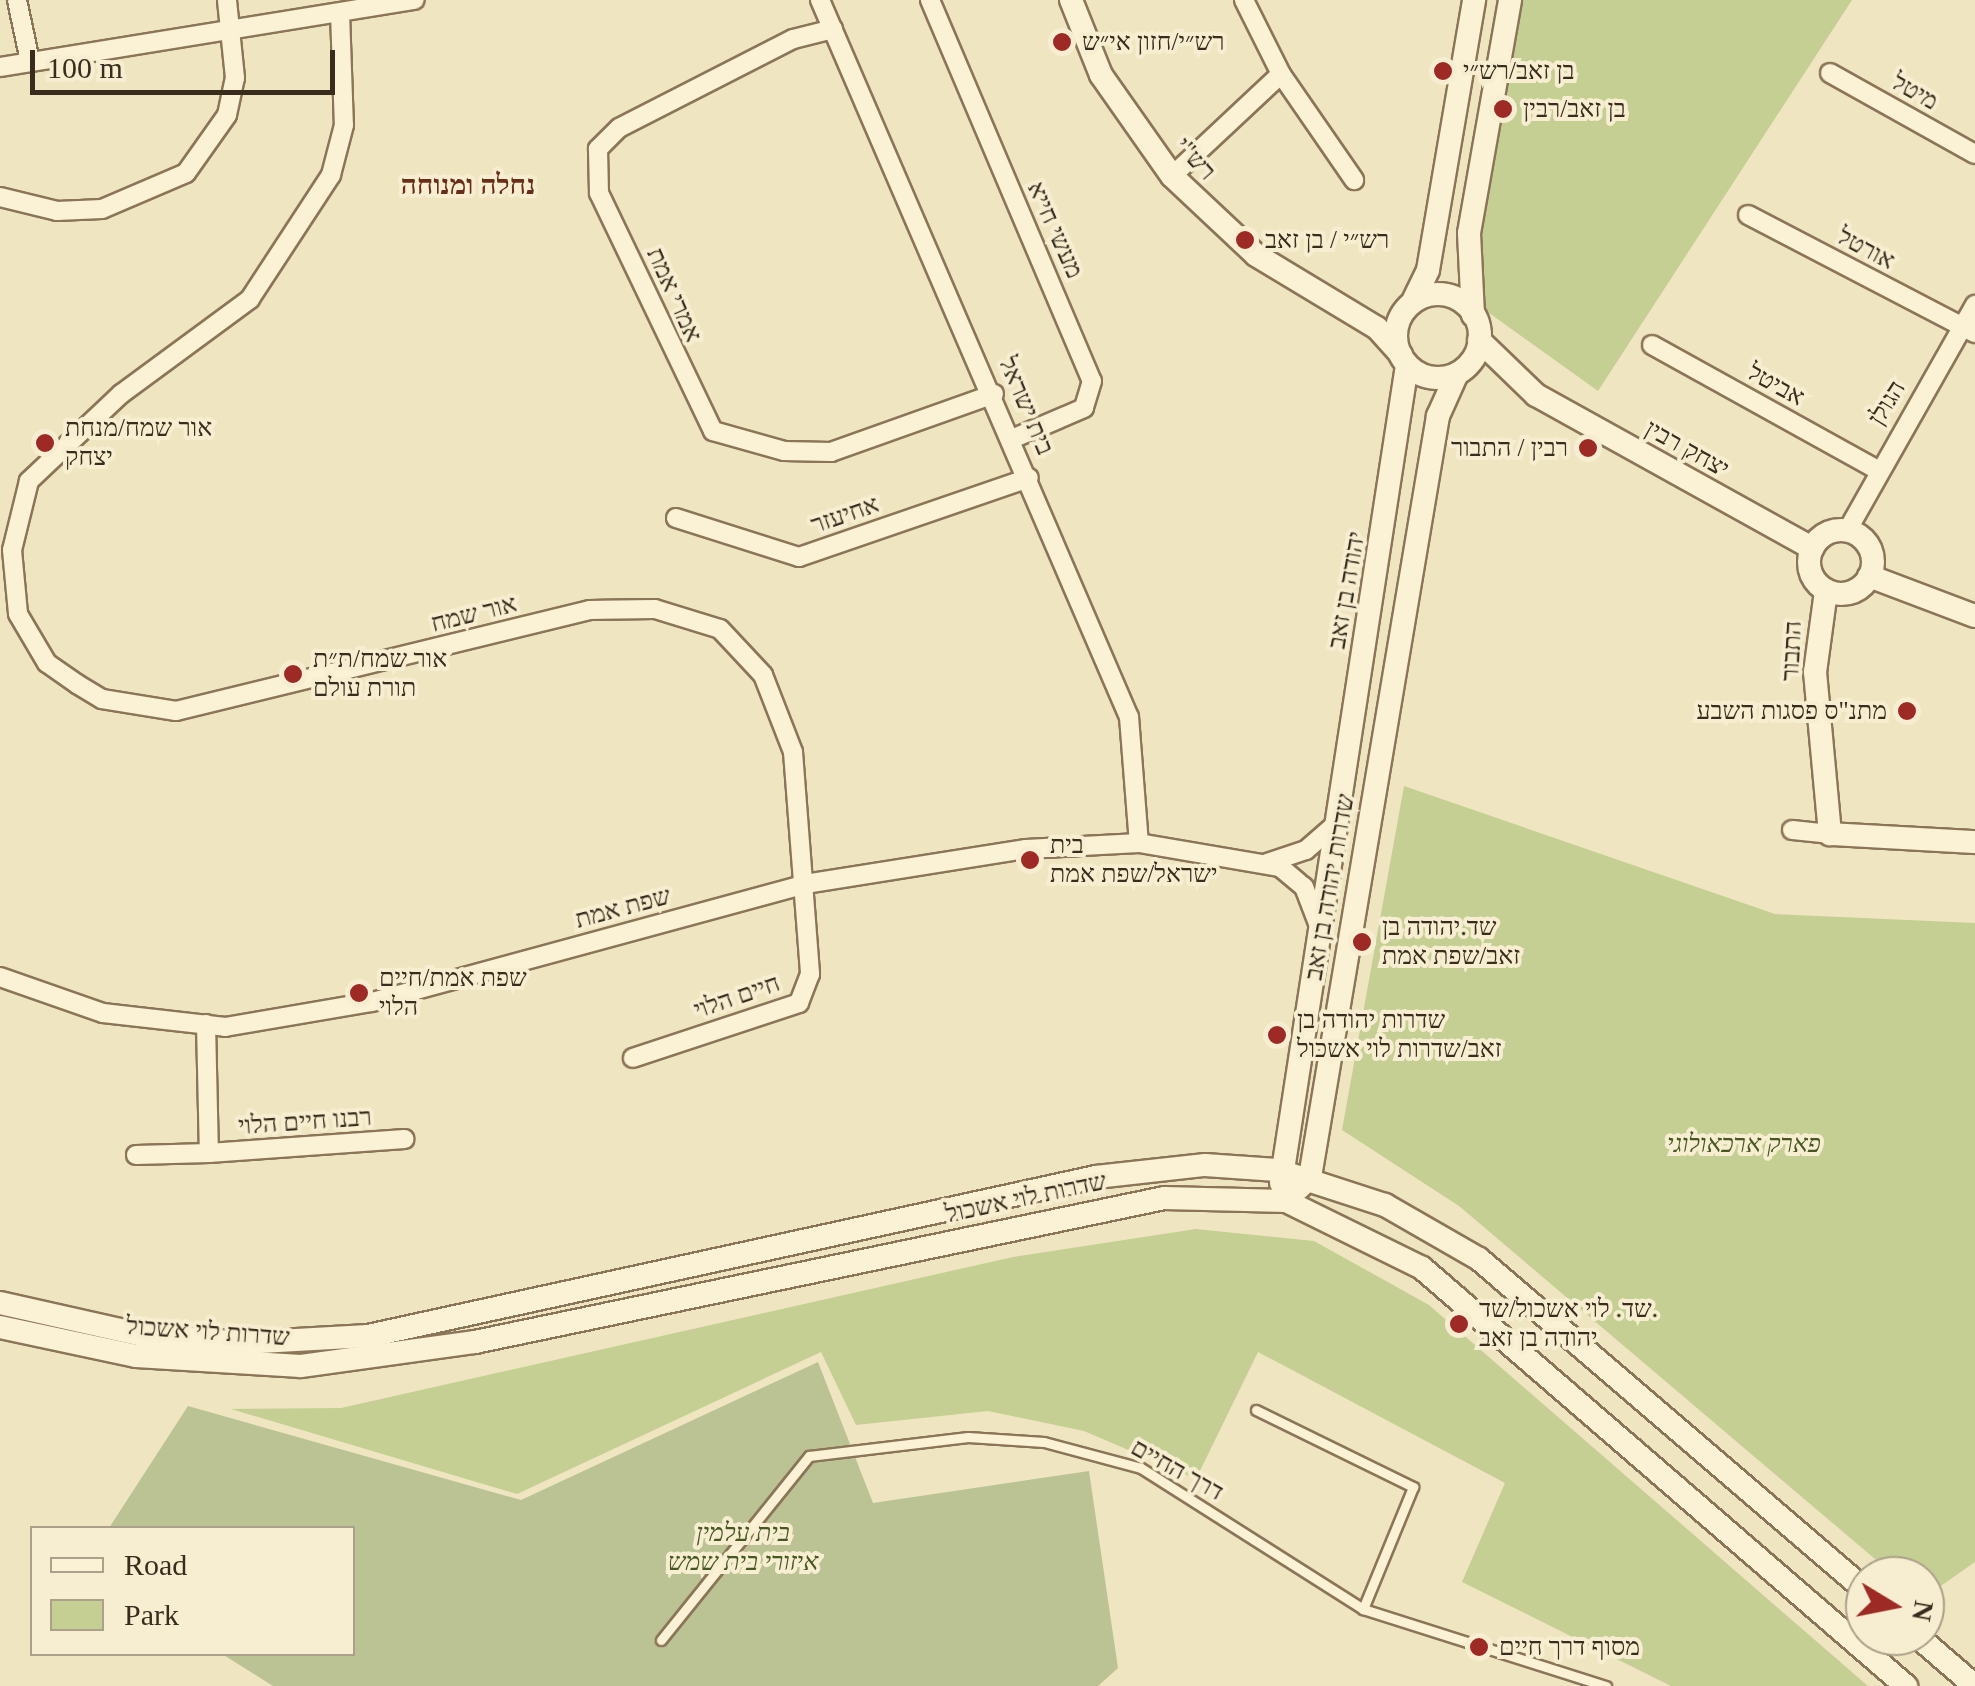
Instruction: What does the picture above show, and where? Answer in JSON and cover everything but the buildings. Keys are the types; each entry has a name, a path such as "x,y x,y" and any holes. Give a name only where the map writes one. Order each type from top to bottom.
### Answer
{"main road":[{"name":"רש\"י","path":"1071,0 1100,75 1172,176 1256,255 1337,304 1404,360"},
{"path":"1474,0 1428,270 1396,332 1404,360 1428,379 1460,374 1479,340 1473,315 1469,233 1510,0"},
{"path":"1337,304 1412,301 1446,294 1473,315"},
{"name":"יצחק רבין","path":"1479,340 1536,395"},
{"name":"יהודה בן זאב","path":"1335,824 1404,360"},
{"name":"יצחק רבין","path":"1460,374 1536,395 1812,548"},
{"name":"שדרות יהודה בן זאב","path":"1310,1177 1438,416 1460,374"},
{"path":"1847,531 1871,552 1869,576 1850,593 1826,591 1809,567 1812,548 1847,531"},
{"path":"1869,576 1975,616"},
{"name":"התבור","path":"1826,591 1815,672 1830,834"},
{"name":"שדרות יהודה בן זאב","path":"1286,1201 1277,1170 1335,824"},
{"path":"1830,834 1975,842"},
{"name":"שדרות לוי אשכול","path":"0,1303 142,1335 242,1343 368,1336 1096,1177 1206,1165 1277,1170 1310,1177 1398,1212 1480,1258 1845,1573"},
{"path":"1286,1201 1310,1177"},
{"name":"שדרות לוי אשכול","path":"0,1327 136,1356 301,1366 475,1342 1164,1198 1286,1201 1422,1268 1906,1686"},
{"path":"1941,1656 1975,1686"}],"street":[{"path":"17,0 30,61"},
{"path":"0,197 57,211 102,209 186,173 227,116 232,26 227,0"},
{"path":"0,67 232,26 415,0"},
{"name":"בית ישראל","path":"820,0 994,394 1128,718 1138,844"},
{"name":"מעשי חייא","path":"930,0 1092,382 1084,408 1012,439"},
{"path":"1244,0 1282,74 1354,180"},
{"name":"אור שמח","path":"340,12 345,109 331,175 250,299 121,394 29,481 12,550 18,614 47,663 77,684 102,698 176,712 590,610 628,605 688,616 741,646 776,705 792,752 805,884"},
{"name":"אמרי אמת","path":"832,29 792,38 619,128 598,149 598,193 712,432 784,451 830,452 994,394"},
{"name":"מיטל","path":"1830,73 1975,154"},
{"path":"1172,176 1282,74"},
{"name":"אורטל","path":"1748,215 1968,331"},
{"name":"הגולן","path":"1847,531 1876,469 1968,331 1975,305"},
{"name":"אביטל","path":"1652,345 1876,469"},
{"name":"אחיעזר","path":"676,518 799,557 1028,478"},
{"path":"1266,863 1306,850 1335,824"},
{"path":"1792,830 1830,834"},
{"name":"שפת אמת","path":"0,978 103,1013 206,1024 372,1002 805,884 1026,849 1138,844 1266,863 1304,887 1318,924"},
{"name":"חיים הלוי","path":"633,1058 799,1002 810,974 805,884"},
{"name":"רבנו חיים הלוי","path":"206,1024 209,1153"},
{"name":"רבנו חיים הלוי","path":"136,1155 405,1139"}],"lane":[{"path":"1256,1410 1413,1487 1363,1608"},
{"name":"דרך החיים","path":"661,1640 809,1456 968,1437 1044,1442 1141,1468 1363,1608 1606,1686"}],"green space":[{"path":"1520,0 1852,0 1598,391 1485,310 1475,243"},
{"name":"פארק ארכאולוגי","path":"1404,786 1775,914 1975,923 1975,1562 1945,1583 1945,1556 1871,1556 1459,1206 1342,1130"},
{"path":"1196,1229 1314,1241 1429,1305 1868,1686 1671,1686 1462,1582 1505,1483 1258,1352 1196,1479 1084,1431 988,1411 856,1425 821,1352 517,1494 231,1409 341,1408 1013,1257"},
{"name":"בית עלמין איזורי בית שמש","path":"818,1362 873,1503 1089,1471 1118,1668 1098,1686 273,1686 225,1656 355,1656 355,1526 110,1526 188,1406 521,1500"}],"place":[{"name":"רש״י/חזון אי״ש","path":"1062,42"},
{"name":"בן זאב/רש״י","path":"1443,71"},
{"name":"בן זאב/רבין","path":"1503,109"},
{"name":"רש״י / בן זאב","path":"1245,240"},
{"name":"אור שמח/מנחת יצחק","path":"45,443"},
{"name":"רבין / התבור","path":"1588,448"},
{"name":"אור שמח/ת״ת תורת עולם","path":"293,674"},
{"name":"מתנ\"ס פסגות השבע","path":"1907,711"},
{"name":"בית ישראל/שפת אמת","path":"1030,860"},
{"name":"שד.יהודה בן זאב/שפת אמת","path":"1362,942"},
{"name":"שפת אמת/חיים הלוי","path":"359,993"},
{"name":"שדרות יהודה בן זאב/שדרות לוי אשכול","path":"1277,1035"},
{"name":"שד. לוי אשכול/שד. יהודה בן זאב","path":"1459,1324"},
{"name":"מסוף דרך חיים","path":"1479,1647"}],"district":[{"name":"נחלה ומנוחה","path":"468,185"}]}
